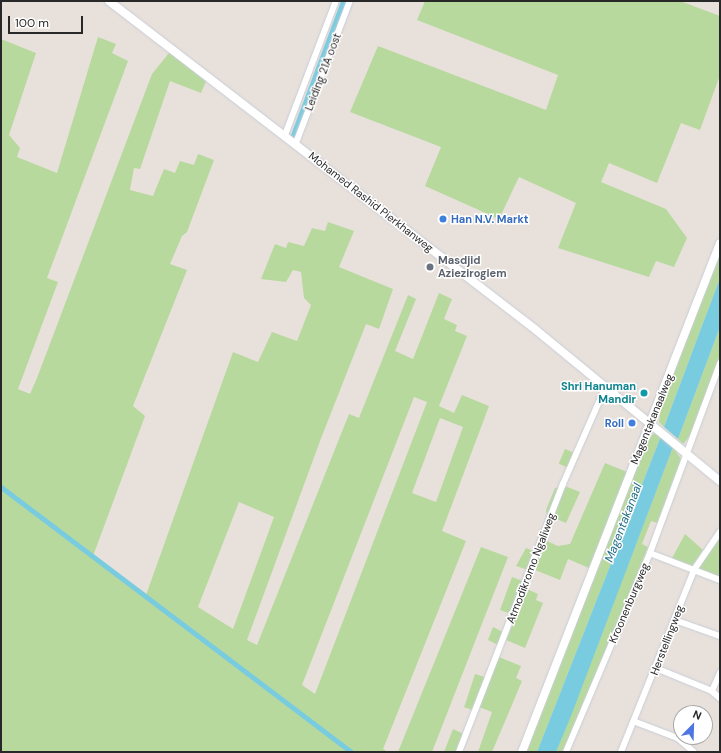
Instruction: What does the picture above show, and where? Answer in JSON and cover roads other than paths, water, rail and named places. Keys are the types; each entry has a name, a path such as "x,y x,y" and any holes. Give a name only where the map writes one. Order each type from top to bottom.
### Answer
{"street":[{"name":"Mohamed Rashid Pierkhanweg","path":"108,1 296,143 606,386 654,424 720,481"},
{"path":"285,135 336,1"},
{"name":"Leiding 21A oost","path":"296,143 350,1"},
{"name":"Magentakanaalweg","path":"522,752 654,424 720,243"},
{"name":"Kroonenburgweg","path":"566,752 650,553 686,452 720,364"},
{"name":"Atmodikromo Ngaliweg","path":"460,752 550,518 606,386"},
{"name":"Herstellingweg","path":"621,752 636,722 694,570 720,532"},
{"path":"650,553 720,580"},
{"path":"675,620 720,636"},
{"path":"656,668 712,691 720,698"},
{"path":"712,691 720,673"},
{"path":"636,722 678,738 694,752"}],"water":[{"path":"720,278 720,327 678,439 664,427"},
{"path":"661,436 673,447 571,716 556,752 537,752"}],"waterway":[{"path":"293,135 343,1"},
{"path":"1,487 352,752"}],"place":[{"name":"Han N.V. Markt","path":"443,219"},
{"name":"Masdjid Aziezirogiem","path":"430,267"},
{"name":"Shri Hanuman Mandir","path":"644,393"},
{"name":"Roll","path":"632,423"}],"water label":[{"name":"Magentakanaal","path":"624,523"}]}
